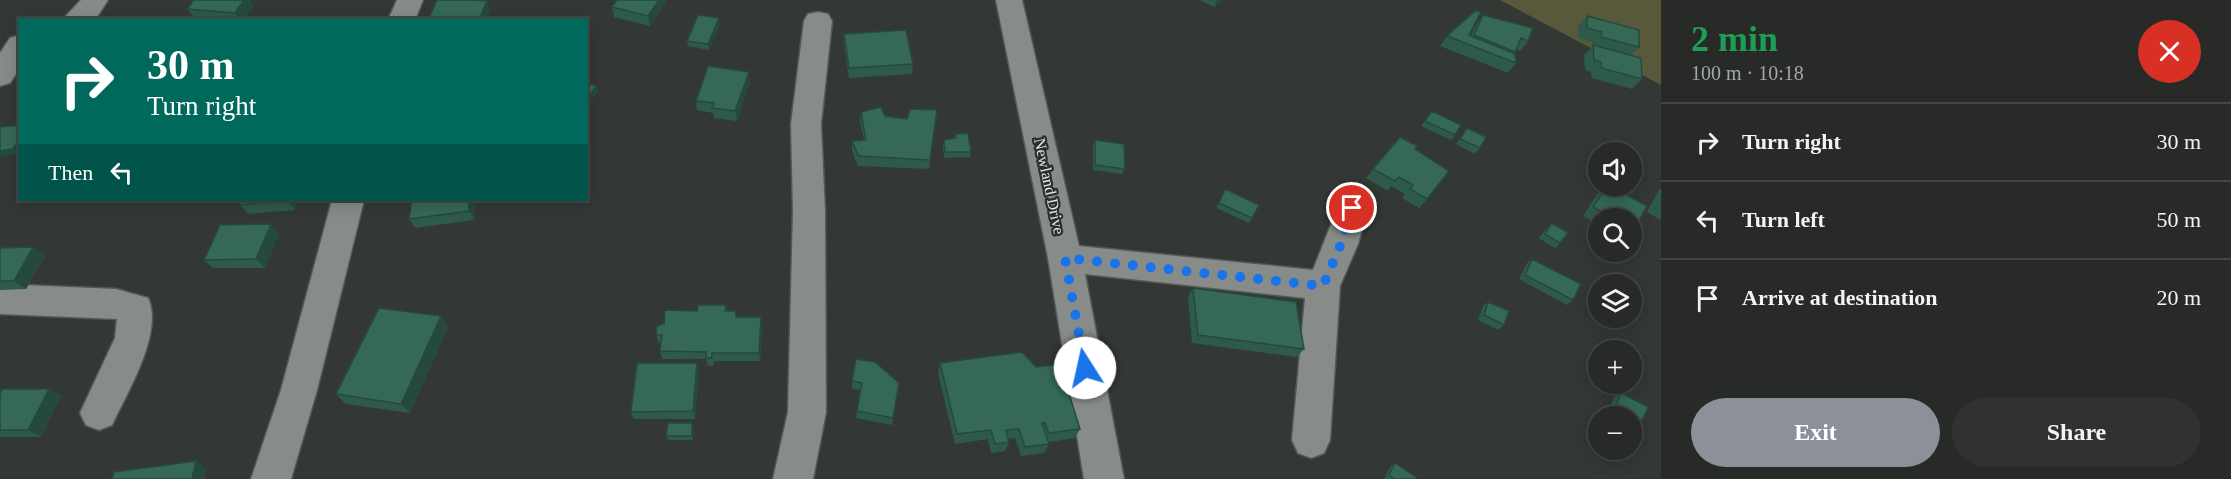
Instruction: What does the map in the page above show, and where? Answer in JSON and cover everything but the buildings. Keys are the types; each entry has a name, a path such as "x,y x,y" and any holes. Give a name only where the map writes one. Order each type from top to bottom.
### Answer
{"street":[{"path":"78,18 85,14 95,0"},
{"path":"402,18 410,0"},
{"name":"Newland Drive","path":"1009,0 1065,258 1104,479"},
{"path":"793,479 807,412 809,211 806,124 818,21"},
{"path":"0,76 18,48"},
{"path":"271,479 299,390 348,201"},
{"path":"1311,440 1323,286 1341,244 1352,208"},
{"path":"1065,258 1323,286"},
{"path":"0,299 116,304 136,309 133,338 99,413"}],"green space":[{"path":"1500,0 1661,0 1661,85"}],"route":[{"path":"1085,368 1065,258 1323,286 1341,244 1352,208"}]}
